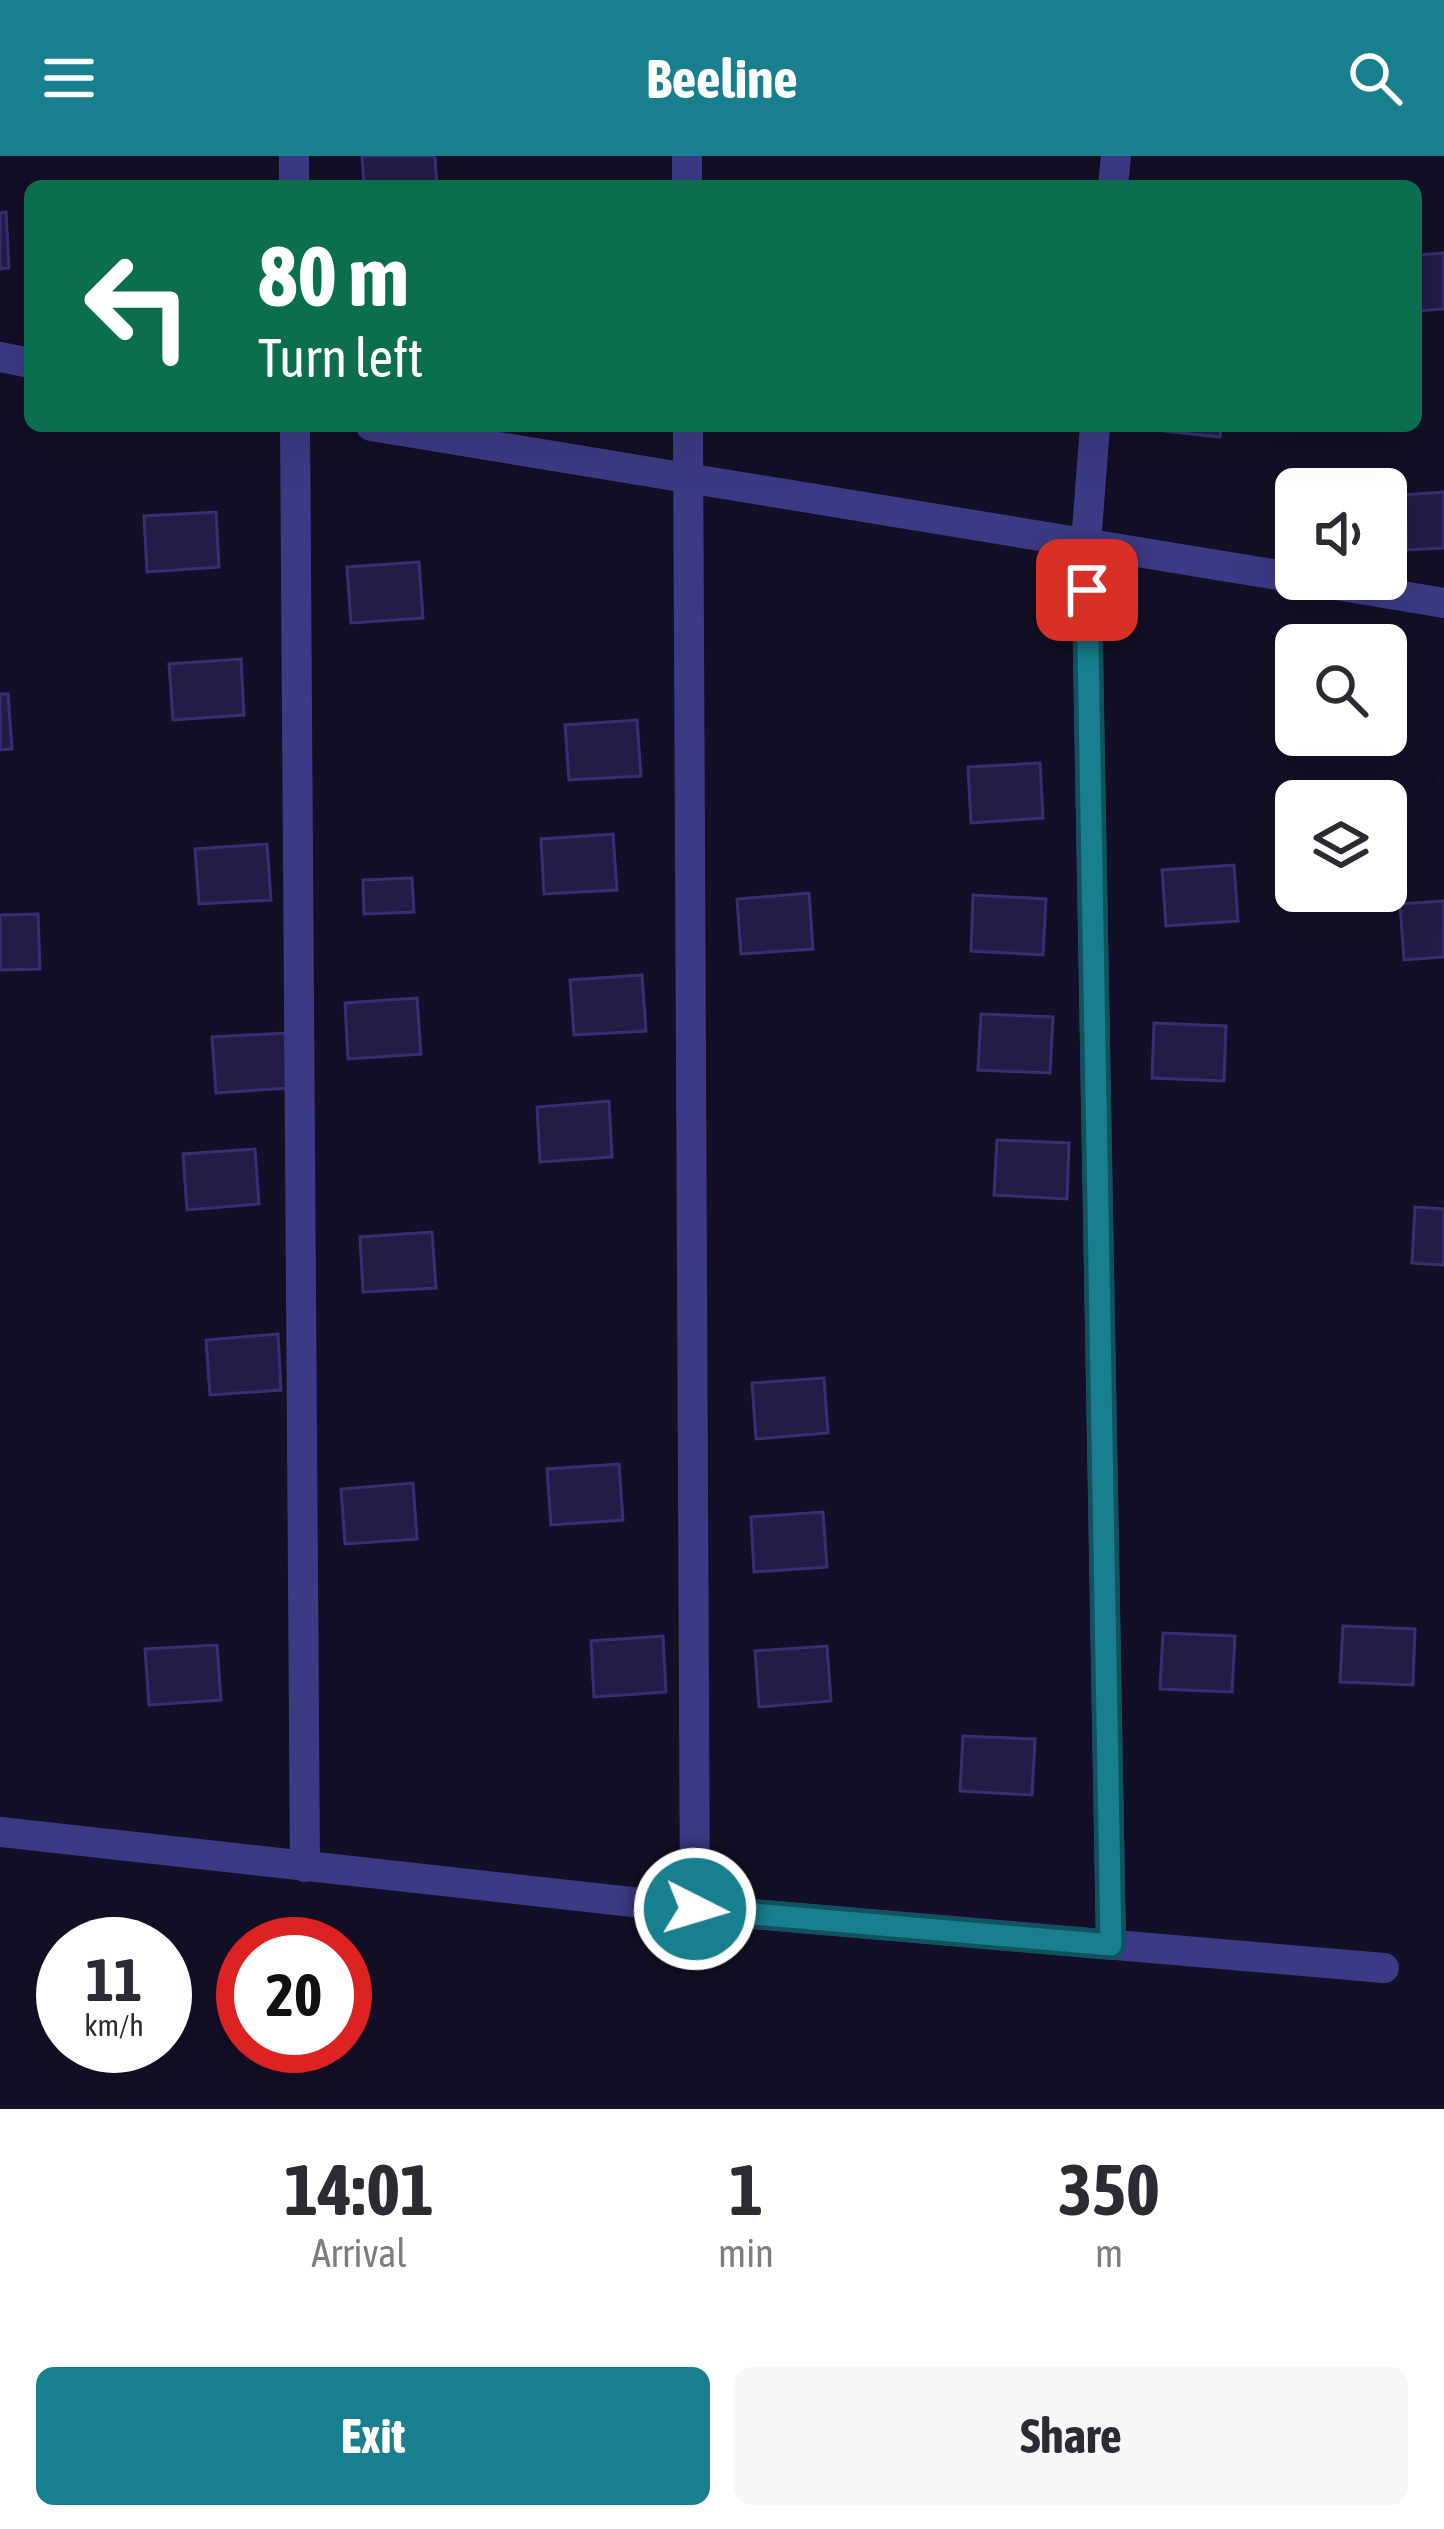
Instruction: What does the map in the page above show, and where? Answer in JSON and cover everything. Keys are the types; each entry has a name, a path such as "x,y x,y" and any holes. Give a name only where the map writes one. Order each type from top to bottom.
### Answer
{"street":[{"path":"295,432 305,1867"},
{"path":"408,432 1275,575"},
{"path":"688,432 695,1909"},
{"path":"1095,432 1086,544 1111,1945"},
{"path":"1407,597 1444,603"},
{"path":"0,1832 695,1909 1384,1968"}],"building":[{"path":"362,156 435,156 437,180 364,180"},
{"path":"6,212 9,268 0,269 0,213"},
{"path":"1444,253 1444,309 1422,311 1422,255"},
{"path":"1173,432 1220,432 1220,437"},
{"path":"1444,492 1444,548 1407,550 1407,495"},
{"path":"216,512 219,567 147,572 144,516"},
{"path":"419,562 423,618 351,623 347,567"},
{"path":"241,659 244,715 173,720 169,664"},
{"path":"0,694 8,694 12,749 0,750"},
{"path":"637,720 641,776 569,780 565,725"},
{"path":"1040,763 1043,818 971,823 968,767"},
{"path":"613,834 617,890 544,894 541,839"},
{"path":"267,844 271,900 199,904 195,849"},
{"path":"1234,865 1238,921 1166,926 1162,870"},
{"path":"412,878 414,912 364,914 363,880"},
{"path":"809,893 813,949 741,954 737,899"},
{"path":"973,895 1046,899 1043,955 971,951"},
{"path":"1444,901 1444,957 1404,960 1401,912 1407,912 1407,904"},
{"path":"38,914 40,969 0,970 0,915"},
{"path":"642,975 646,1031 574,1035 570,980"},
{"path":"417,998 421,1054 348,1059 345,1003"},
{"path":"981,1014 1053,1017 1050,1073 978,1070"},
{"path":"1154,1023 1226,1026 1224,1081 1152,1078"},
{"path":"285,1033 288,1088 216,1093 212,1037"},
{"path":"609,1101 612,1157 540,1162 537,1107"},
{"path":"997,1140 1069,1143 1067,1199 994,1195"},
{"path":"255,1149 259,1204 187,1210 183,1154"},
{"path":"1415,1207 1444,1209 1444,1265 1412,1263"},
{"path":"432,1232 436,1288 363,1292 360,1237"},
{"path":"278,1334 281,1390 210,1395 206,1340"},
{"path":"824,1378 828,1433 756,1439 752,1383"},
{"path":"619,1464 623,1520 551,1525 547,1469"},
{"path":"413,1483 417,1539 345,1544 341,1489"},
{"path":"823,1512 827,1567 754,1572 751,1517"},
{"path":"1343,1626 1415,1629 1413,1685 1340,1682"},
{"path":"1163,1633 1235,1636 1232,1692 1160,1689"},
{"path":"663,1636 666,1692 594,1697 591,1641"},
{"path":"217,1645 221,1700 149,1705 145,1649"},
{"path":"827,1646 831,1701 759,1707 755,1651"},
{"path":"963,1736 1035,1739 1032,1795 960,1791"}],"route":[{"path":"695,1909 1111,1945 1087,590"}]}
